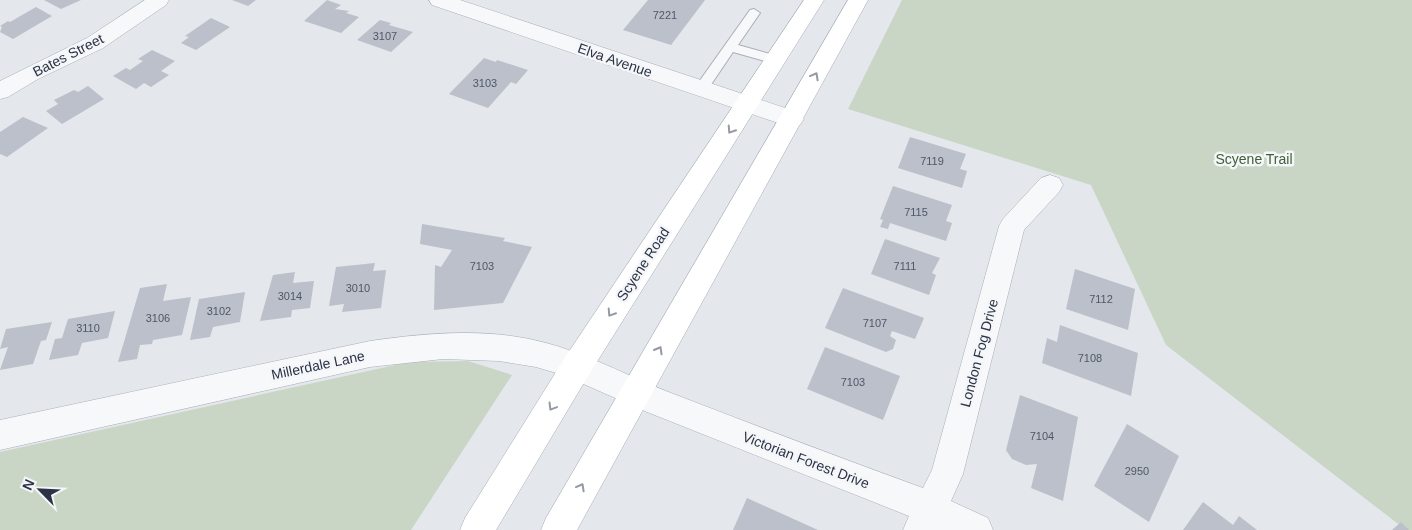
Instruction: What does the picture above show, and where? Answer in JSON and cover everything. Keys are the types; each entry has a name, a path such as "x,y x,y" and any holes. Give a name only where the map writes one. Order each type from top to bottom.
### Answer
{"main road":[{"name":"Scyene Road","path":"477,530 577,366 814,0"},
{"path":"558,530 634,392 792,119 858,0"}],"street":[{"name":"Bates Street","path":"0,91 30,74 95,43 159,0"},
{"name":"Elva Avenue","path":"439,0 792,119"},
{"name":"London Fog Drive","path":"925,519 947,474 1012,226 1050,185"},
{"name":"Millerdale Lane","path":"0,435 370,354 412,347 451,346 518,350 577,366 634,392"},
{"name":"Victorian Forest Drive","path":"634,392 925,519 976,530"}],"lane":[{"path":"701,89 754,13"},
{"path":"731,47 776,60"}],"green space":[{"name":"Scyene Trail","path":"902,0 1412,0 1412,530 1406,530 1166,345 1091,185 848,109"},
{"path":"468,361 512,375 411,530 0,530 0,452 409,362"}],"building":[{"path":"44,0 81,0 61,9"},
{"path":"232,0 256,0 248,6"},
{"path":"327,0 341,5 335,9 349,11 346,13 359,17 341,33 304,21"},
{"path":"648,0 705,0 671,45 623,30"},
{"path":"36,7 52,16 13,39 0,32 2,27 0,26"},
{"path":"211,18 230,27 196,50 181,43 189,37 185,36"},
{"path":"380,20 391,23 389,25 413,32 391,52 357,40"},
{"path":"152,50 175,61 161,71 169,75 151,87 144,83 136,89 113,76 126,68 130,70 143,61 138,59"},
{"path":"484,58 528,70 516,84 511,82 488,108 449,94"},
{"path":"88,86 104,99 62,124 46,111 58,104 54,100 74,90 78,92"},
{"path":"23,117 48,128 7,157 0,154 0,132"},
{"path":"910,137 966,154 960,169 967,171 962,188 898,168"},
{"path":"893,186 952,205 946,221 952,223 946,241 890,223 888,229 880,227 883,220 880,219"},
{"path":"422,224 505,238 503,241 532,247 503,303 434,310 435,265 441,267 452,250 420,244"},
{"path":"885,239 940,258 932,273 936,275 929,295 871,274"},
{"path":"375,263 373,271 386,270 381,308 342,312 344,304 329,306 336,267"},
{"path":"1075,269 1135,289 1128,330 1066,309"},
{"path":"295,272 293,283 314,281 310,308 292,310 291,317 260,321 273,275"},
{"path":"167,284 163,301 191,297 182,335 153,340 152,344 140,345 137,359 118,362 140,288"},
{"path":"843,288 924,318 915,339 892,331 890,336 896,340 893,349 886,352 825,328"},
{"path":"245,292 240,322 213,327 210,337 190,340 199,299"},
{"path":"115,311 108,338 82,343 78,355 49,360 55,339 62,338 68,319"},
{"path":"52,322 46,340 41,341 33,364 0,370 8,347 0,349 6,329"},
{"path":"1060,325 1138,353 1131,396 1042,363 1047,338 1057,342"},
{"path":"825,347 900,376 883,420 807,389"},
{"path":"1020,395 1078,417 1063,501 1031,488 1037,464 1026,465 1012,459 1006,450"},
{"path":"1127,424 1179,456 1149,522 1094,486"},
{"path":"747,498 818,530 733,530"},
{"path":"1203,502 1233,525 1239,516 1257,530 1183,530"},
{"path":"1401,522 1409,530 1392,530"}]}
